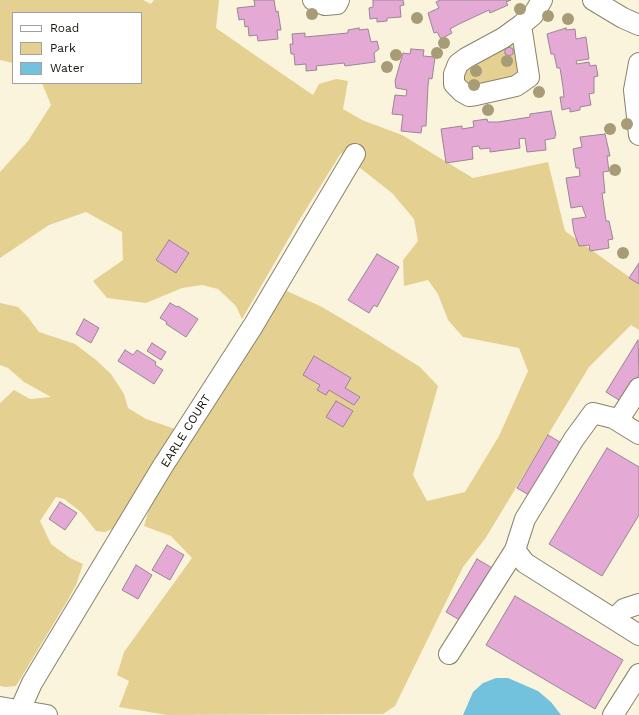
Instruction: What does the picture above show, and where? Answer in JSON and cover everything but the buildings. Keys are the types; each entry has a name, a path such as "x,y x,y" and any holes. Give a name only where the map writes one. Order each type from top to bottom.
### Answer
{"street":[{"path":"313,0 325,5 337,4 339,0"},
{"path":"521,25 533,15 542,0"},
{"path":"593,0 623,18 639,25"},
{"path":"639,63 634,90 639,135"},
{"name":"EARLE COURT","path":"20,710 32,683 164,464 252,326 355,154"},
{"path":"618,421 639,388"},
{"path":"449,654 514,550 526,519 574,438 593,413 618,421 639,434"},
{"path":"514,550 525,564 639,635"},
{"path":"614,619 624,609 639,604"},
{"path":"613,715 639,674"},
{"path":"0,707 47,715"}],"green space":[{"path":"0,0 143,0 151,4 154,0 219,0 216,28 313,95 319,84 336,79 348,81 343,109 362,120 402,135 473,178 548,162 565,231 639,284 639,330 631,325 589,367 485,539 463,567 395,706 383,714 167,715 119,707 129,681 117,675 124,652 192,558 171,536 144,526 161,469 276,286 322,307 361,330 420,367 438,386 413,475 427,501 465,492 499,436 528,371 519,348 463,337 448,320 438,294 428,280 404,286 403,260 418,241 414,219 392,193 341,153 300,219 242,319 236,306 218,289 202,285 182,288 146,303 107,298 93,281 123,260 122,232 86,212 49,225 0,258 0,172 28,141 51,105 42,84 142,84 142,12 12,12 12,63 0,60"},
{"path":"512,45 522,73 474,92 462,77 468,68"},
{"path":"0,303 18,307 39,332 75,344 96,360 111,374 124,394 128,408 146,419 178,430 115,528 105,532 96,531 81,512 64,499 56,497 40,521 51,544 70,558 83,564 76,585 16,686 5,687 0,686 0,403 14,390 30,399 51,397 24,382 8,368 0,365"}],"water":[{"path":"496,678 508,678 538,691 551,702 561,715 463,715 473,692 483,683"}]}
